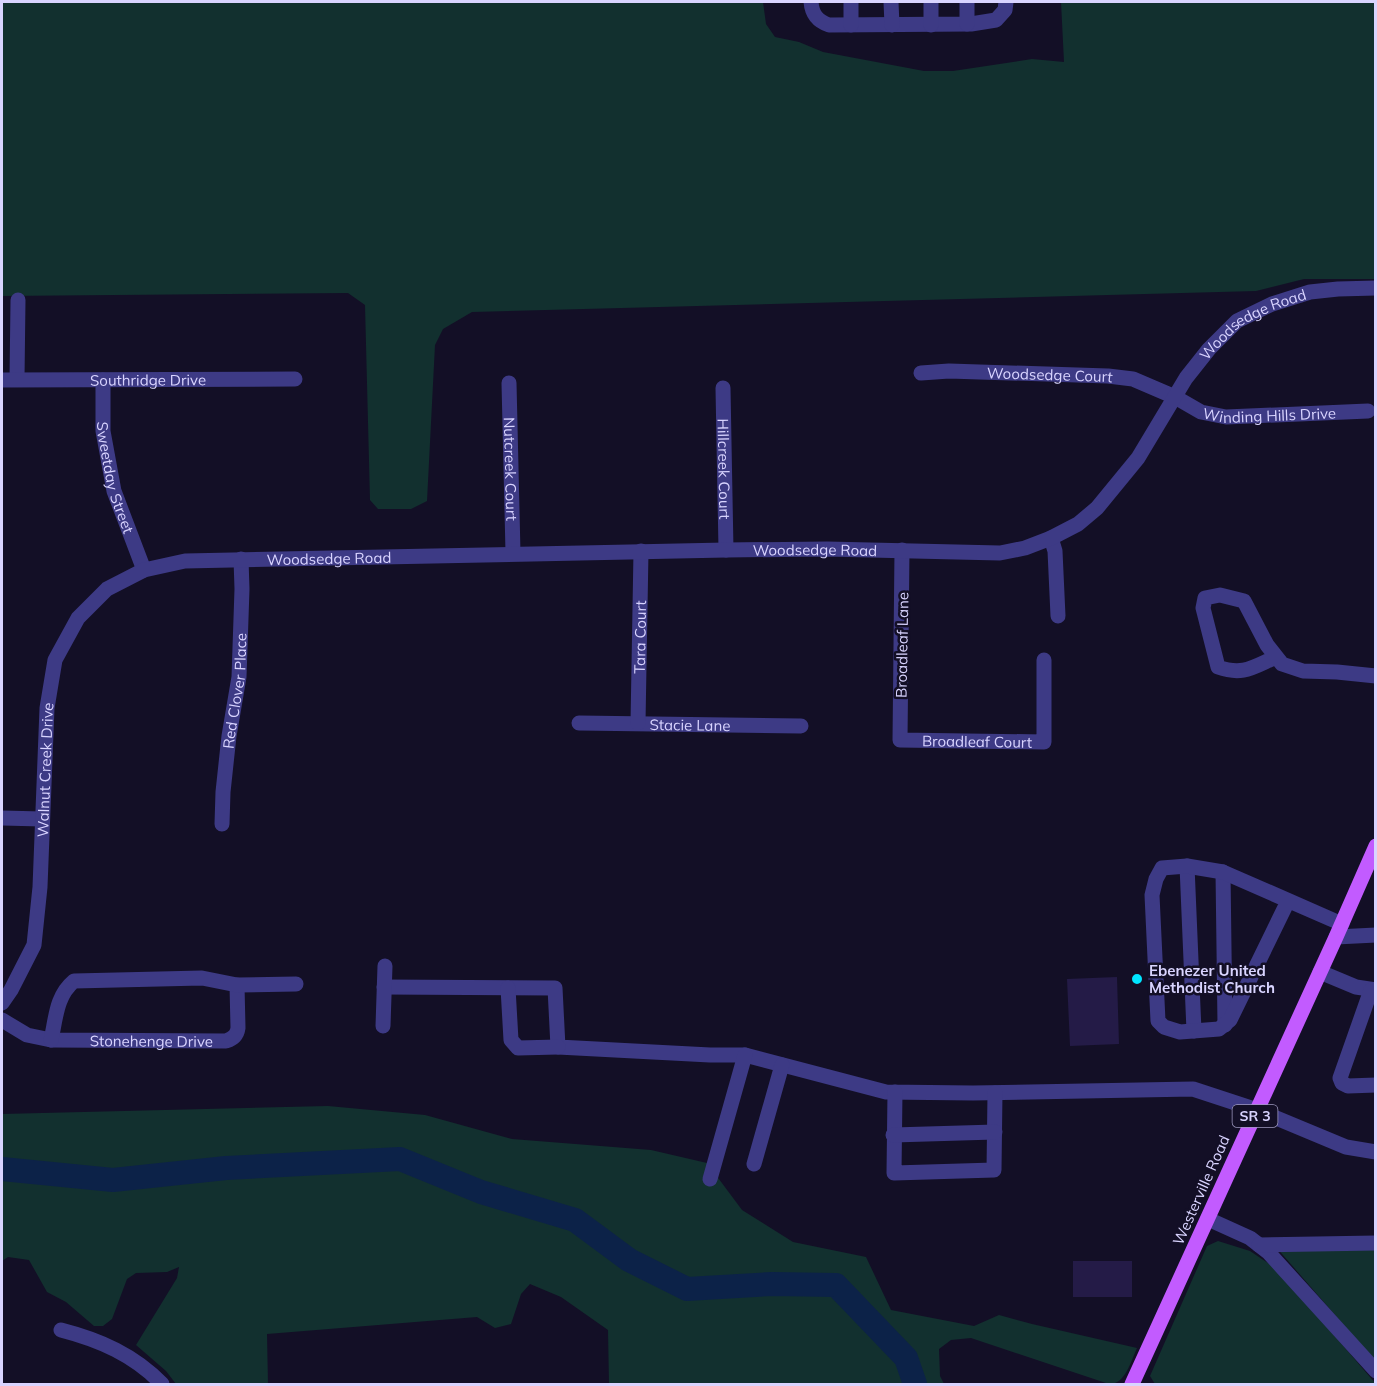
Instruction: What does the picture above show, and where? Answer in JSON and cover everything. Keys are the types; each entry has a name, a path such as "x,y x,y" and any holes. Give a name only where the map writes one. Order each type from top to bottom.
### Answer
{"main road":[{"name":"Westerville Road","path":"1132,1384 1376,846"}],"street":[{"path":"811,2 811,9 818,21 829,25 967,24 996,20 1005,10 1006,2"},
{"path":"850,2 851,25"},
{"path":"891,2 892,25"},
{"path":"931,2 931,25"},
{"path":"967,2 967,24"},
{"name":"Woodsedge Road","path":"144,570 185,561 241,559 726,550 903,550 1000,553 1026,548 1078,525 1097,508 1138,458 1186,378 1209,349 1237,321 1272,304 1310,292 1376,288"},
{"path":"17,379 18,300"},
{"name":"Woodsedge Court","path":"921,373 949,371 1108,376 1133,379 1174,397"},
{"name":"Southridge Drive","path":"2,380 295,379"},
{"name":"Sweetday Street","path":"103,380 104,431 114,491 144,570"},
{"name":"Nutcreek Court","path":"509,383 513,553"},
{"name":"Hillcreek Court","path":"723,388 726,550"},
{"name":"Winding Hills Drive","path":"1174,397 1201,412 1226,417 1368,411"},
{"path":"1051,538 1055,550 1058,616"},
{"name":"Broadleaf Lane","path":"900,740 903,550"},
{"name":"Tara Court","path":"638,723 641,551"},
{"name":"Red Clover Place","path":"222,824 228,736 239,677 241,559"},
{"name":"Walnut Creek Drive","path":"2,1003 11,990 33,945 40,887 47,708 55,660 78,618 107,589 144,570"},
{"path":"1276,657 1247,670 1232,672 1218,666 1203,608 1205,598 1220,595 1244,601 1267,645 1282,664 1303,671 1376,676"},
{"name":"Broadleaf Court","path":"900,740 1044,742 1044,660"},
{"name":"Stacie Lane","path":"579,723 801,726"},
{"path":"2,818 42,819"},
{"path":"1288,901 1225,1026 1219,1029 1172,1031 1164,1028 1158,1021 1152,895 1156,879 1162,868 1186,866 1223,872 1288,901 1339,930 1376,935"},
{"path":"1186,866 1194,1030"},
{"path":"1223,872 1225,1026"},
{"path":"383,1026 385,966"},
{"path":"1320,972 1356,987 1373,990 1340,1078 1342,1083 1348,1086 1376,1085"},
{"path":"51,1040 59,999 74,981 202,978 237,985 296,984"},
{"name":"Stonehenge Drive","path":"2,1020 27,1035 51,1040 226,1041 237,1034 237,985"},
{"path":"384,987 555,988 558,1047"},
{"path":"508,988 511,1040 518,1048 558,1047 710,1056 745,1055 886,1092 994,1093 1193,1089 1257,1110 1346,1147 1376,1152"},
{"path":"710,1179 745,1055"},
{"path":"754,1164 782,1065"},
{"path":"894,1092 894,1173 994,1170 994,1093"},
{"path":"893,1135 994,1132"},
{"path":"1208,1219 1250,1238 1268,1252 1376,1371"},
{"path":"1259,1245 1376,1243"},
{"path":"62,1330 123,1352 162,1384"}],"green space":[{"path":"2,2 763,2 766,24 775,37 799,42 823,52 924,71 953,71 1032,59 1064,62 1061,2 1375,2 1375,279 1304,279 1256,291 472,312 443,329 435,345 427,501 411,509 378,509 370,500 365,305 348,293 2,296"},
{"path":"328,1106 425,1115 512,1139 651,1150 707,1163 742,1210 793,1242 866,1257 891,1310 974,1326 999,1315 1137,1348 1123,1376 1119,1381 1109,1384 971,1338 951,1340 939,1349 940,1376 944,1384 609,1384 608,1330 561,1297 530,1284 521,1294 511,1324 495,1328 477,1317 267,1334 268,1384 176,1384 166,1371 136,1345 177,1278 179,1267 167,1272 136,1273 127,1279 112,1319 103,1326 94,1326 66,1302 47,1292 29,1260 8,1257 2,1261 2,1114"},
{"path":"1218,1241 1250,1251 1277,1269 1376,1384 1155,1384 1150,1376 1207,1246"},
{"path":"1276,1247 1375,1247 1375,1361"}],"building":[{"path":"1117,977 1119,1044 1070,1046 1067,979"},
{"path":"1073,1261 1132,1261 1132,1297 1073,1297"}],"waterway":[{"path":"2,1169 113,1180 226,1168 400,1159 481,1192 575,1220 629,1260 687,1289 772,1284 836,1285 906,1358 915,1384"}],"place":[{"name":"Ebenezer United Methodist Church","path":"1137,979"}]}
